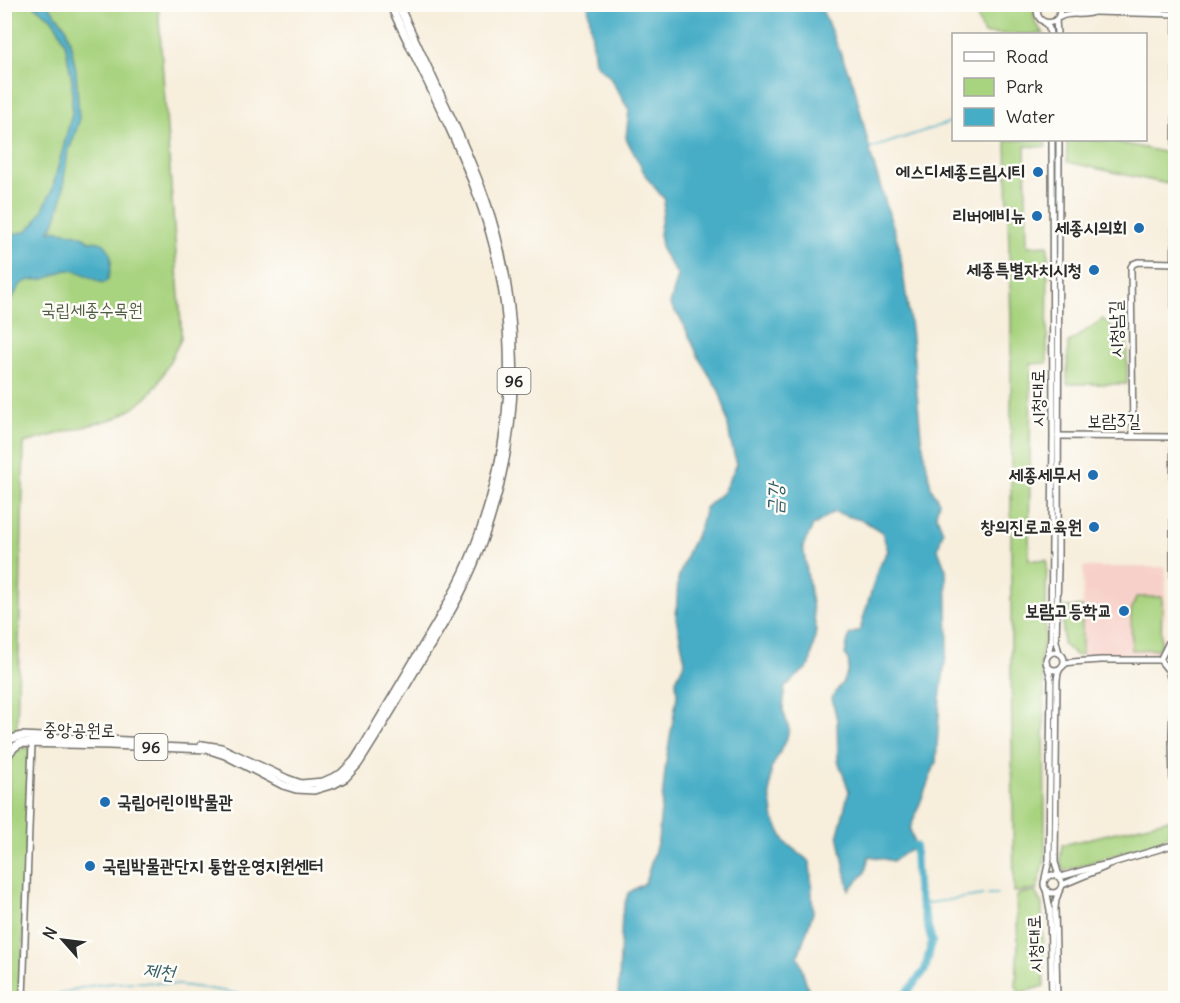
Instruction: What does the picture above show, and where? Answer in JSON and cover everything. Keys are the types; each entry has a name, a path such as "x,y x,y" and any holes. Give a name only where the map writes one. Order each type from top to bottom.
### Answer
{"main road":[{"name":"96","path":"368,744 457,586 484,520 495,482 506,421 509,350 500,276 480,203 450,131 390,4"},
{"name":"96","path":"313,787 341,774 356,763 445,622 463,589 490,521 501,483 512,422 514,351 511,308 497,237 486,202 456,128 398,4"},
{"name":"중앙공원로","path":"4,744 21,736 208,745 221,748 286,779 313,787"},
{"name":"중앙공원로","path":"4,778 5,761 11,750 21,743 109,745 207,749 225,755 283,785 296,789 313,787"}],"street":[{"path":"1039,4 1037,14 1049,28 1050,33"},
{"path":"1058,4 1062,7 1089,9 1093,12"},
{"path":"1057,33 1057,19 1060,11 1058,4"},
{"path":"1044,22 1050,23 1063,15 1093,12 1176,13 1172,768 1176,812"},
{"name":"시청대로","path":"1052,141 1058,567 1056,641 1061,655"},
{"name":"시청대로","path":"1048,655 1051,640 1058,378 1059,141"},
{"name":"시청남길","path":"1132,436 1131,267 1138,262 1175,263"},
{"name":"보람3길","path":"1056,436 1174,436"},
{"path":"1161,660 1174,631"},
{"path":"1101,660 1053,652 1048,655 1045,662 1051,679 1049,860 1044,884 1046,889 1053,893 1110,864"},
{"path":"1061,655 1064,663 1057,680 1055,850 1055,862 1061,888"},
{"path":"1048,668 1054,671 1072,662 1161,660"},
{"path":"1161,660 1168,670 1173,687"},
{"path":"23,999 32,744"},
{"path":"1045,878 1053,874 1059,877 1110,864 1176,844"},
{"name":"시청대로","path":"1058,999 1055,908 1061,888"},
{"name":"시청대로","path":"1046,889 1050,910 1052,999"}],"shaded area":[{"name":"보람고등학교","path":"1083,567 1166,567 1163,647 1158,654 1082,655"}],"green space":[{"name":"국립세종수목원","path":"4,5 158,5 181,324 181,339 158,384 134,408 116,418 24,443 17,733 5,734"},
{"path":"972,5 1033,5 1035,23 1043,33 984,33"},
{"path":"1006,141 1045,141 1046,147 1025,146 1027,246 1048,245 1047,363 1031,364 1029,560 1047,560 1045,637 1040,662 1044,688 1045,857 1037,890 1014,892 1011,660 1011,320"},
{"path":"1067,141 1116,141 1168,153 1168,184 1067,162"},
{"path":"1103,319 1127,342 1127,384 1067,384 1068,343"},
{"path":"1136,597 1162,597 1161,644 1157,649 1132,650 1131,612"},
{"path":"1063,607 1082,607 1082,655 1075,655 1063,644"},
{"path":"30,746 21,998 5,998 4,887 9,770 14,754"},
{"path":"1170,819 1169,833 1165,839 1064,871 1060,861 1062,845"},
{"path":"1035,892 1042,904 1044,986 1020,993 1016,986 1018,945 1016,898 1019,894"}],"water":[{"path":"33,5 48,5 66,27 76,70 79,121 68,152 63,194 53,226 49,230 75,234 90,241 102,243 110,252 111,267 107,281 103,283 72,270 45,279 27,281 19,286 11,300 5,304 5,265 10,258 5,254 5,231 12,234 19,233 26,231 35,223 52,190 72,114 72,81 65,43 51,18"},
{"name":"금강","path":"588,5 820,5 854,85 872,159 899,246 911,328 921,436 931,487 939,502 936,514 943,531 938,549 946,570 948,640 940,699 936,762 910,829 915,846 893,861 869,856 865,873 849,890 838,834 849,791 838,760 837,720 832,698 848,671 848,660 845,654 849,635 860,630 878,568 888,551 882,532 864,521 834,512 813,526 803,546 816,630 810,665 785,687 783,710 789,729 786,741 771,769 770,794 774,820 786,843 810,862 813,913 798,956 811,998 618,998 622,914 628,893 645,883 658,840 666,761 677,696 676,680 685,661 676,618 678,579 700,527 705,508 723,492 737,464 719,391 700,360 682,321 670,304 678,276 662,251 659,234 665,200 647,178 626,138 629,110 609,76 595,63"}],"waterway":[{"path":"869,149 952,122"},
{"path":"904,998 925,970 932,941 917,888 915,846"},
{"path":"988,894 997,894"},
{"path":"922,904 983,895"},
{"name":"제천","path":"49,998 76,989 130,982 185,986 268,998"}],"place":[{"name":"에스디세종드림시티","path":"1038,172"},
{"name":"리버에비뉴","path":"1037,216"},
{"name":"세종시의회","path":"1139,228"},
{"name":"세종특별자치시청","path":"1094,270"},
{"name":"세종세무서","path":"1093,475"},
{"name":"창의진로교육원","path":"1094,527"},
{"name":"보람고등학교","path":"1124,611"},
{"name":"국립어린이박물관","path":"105,802"},
{"name":"국립박물관단지 통합운영지원센터","path":"90,866"}]}
